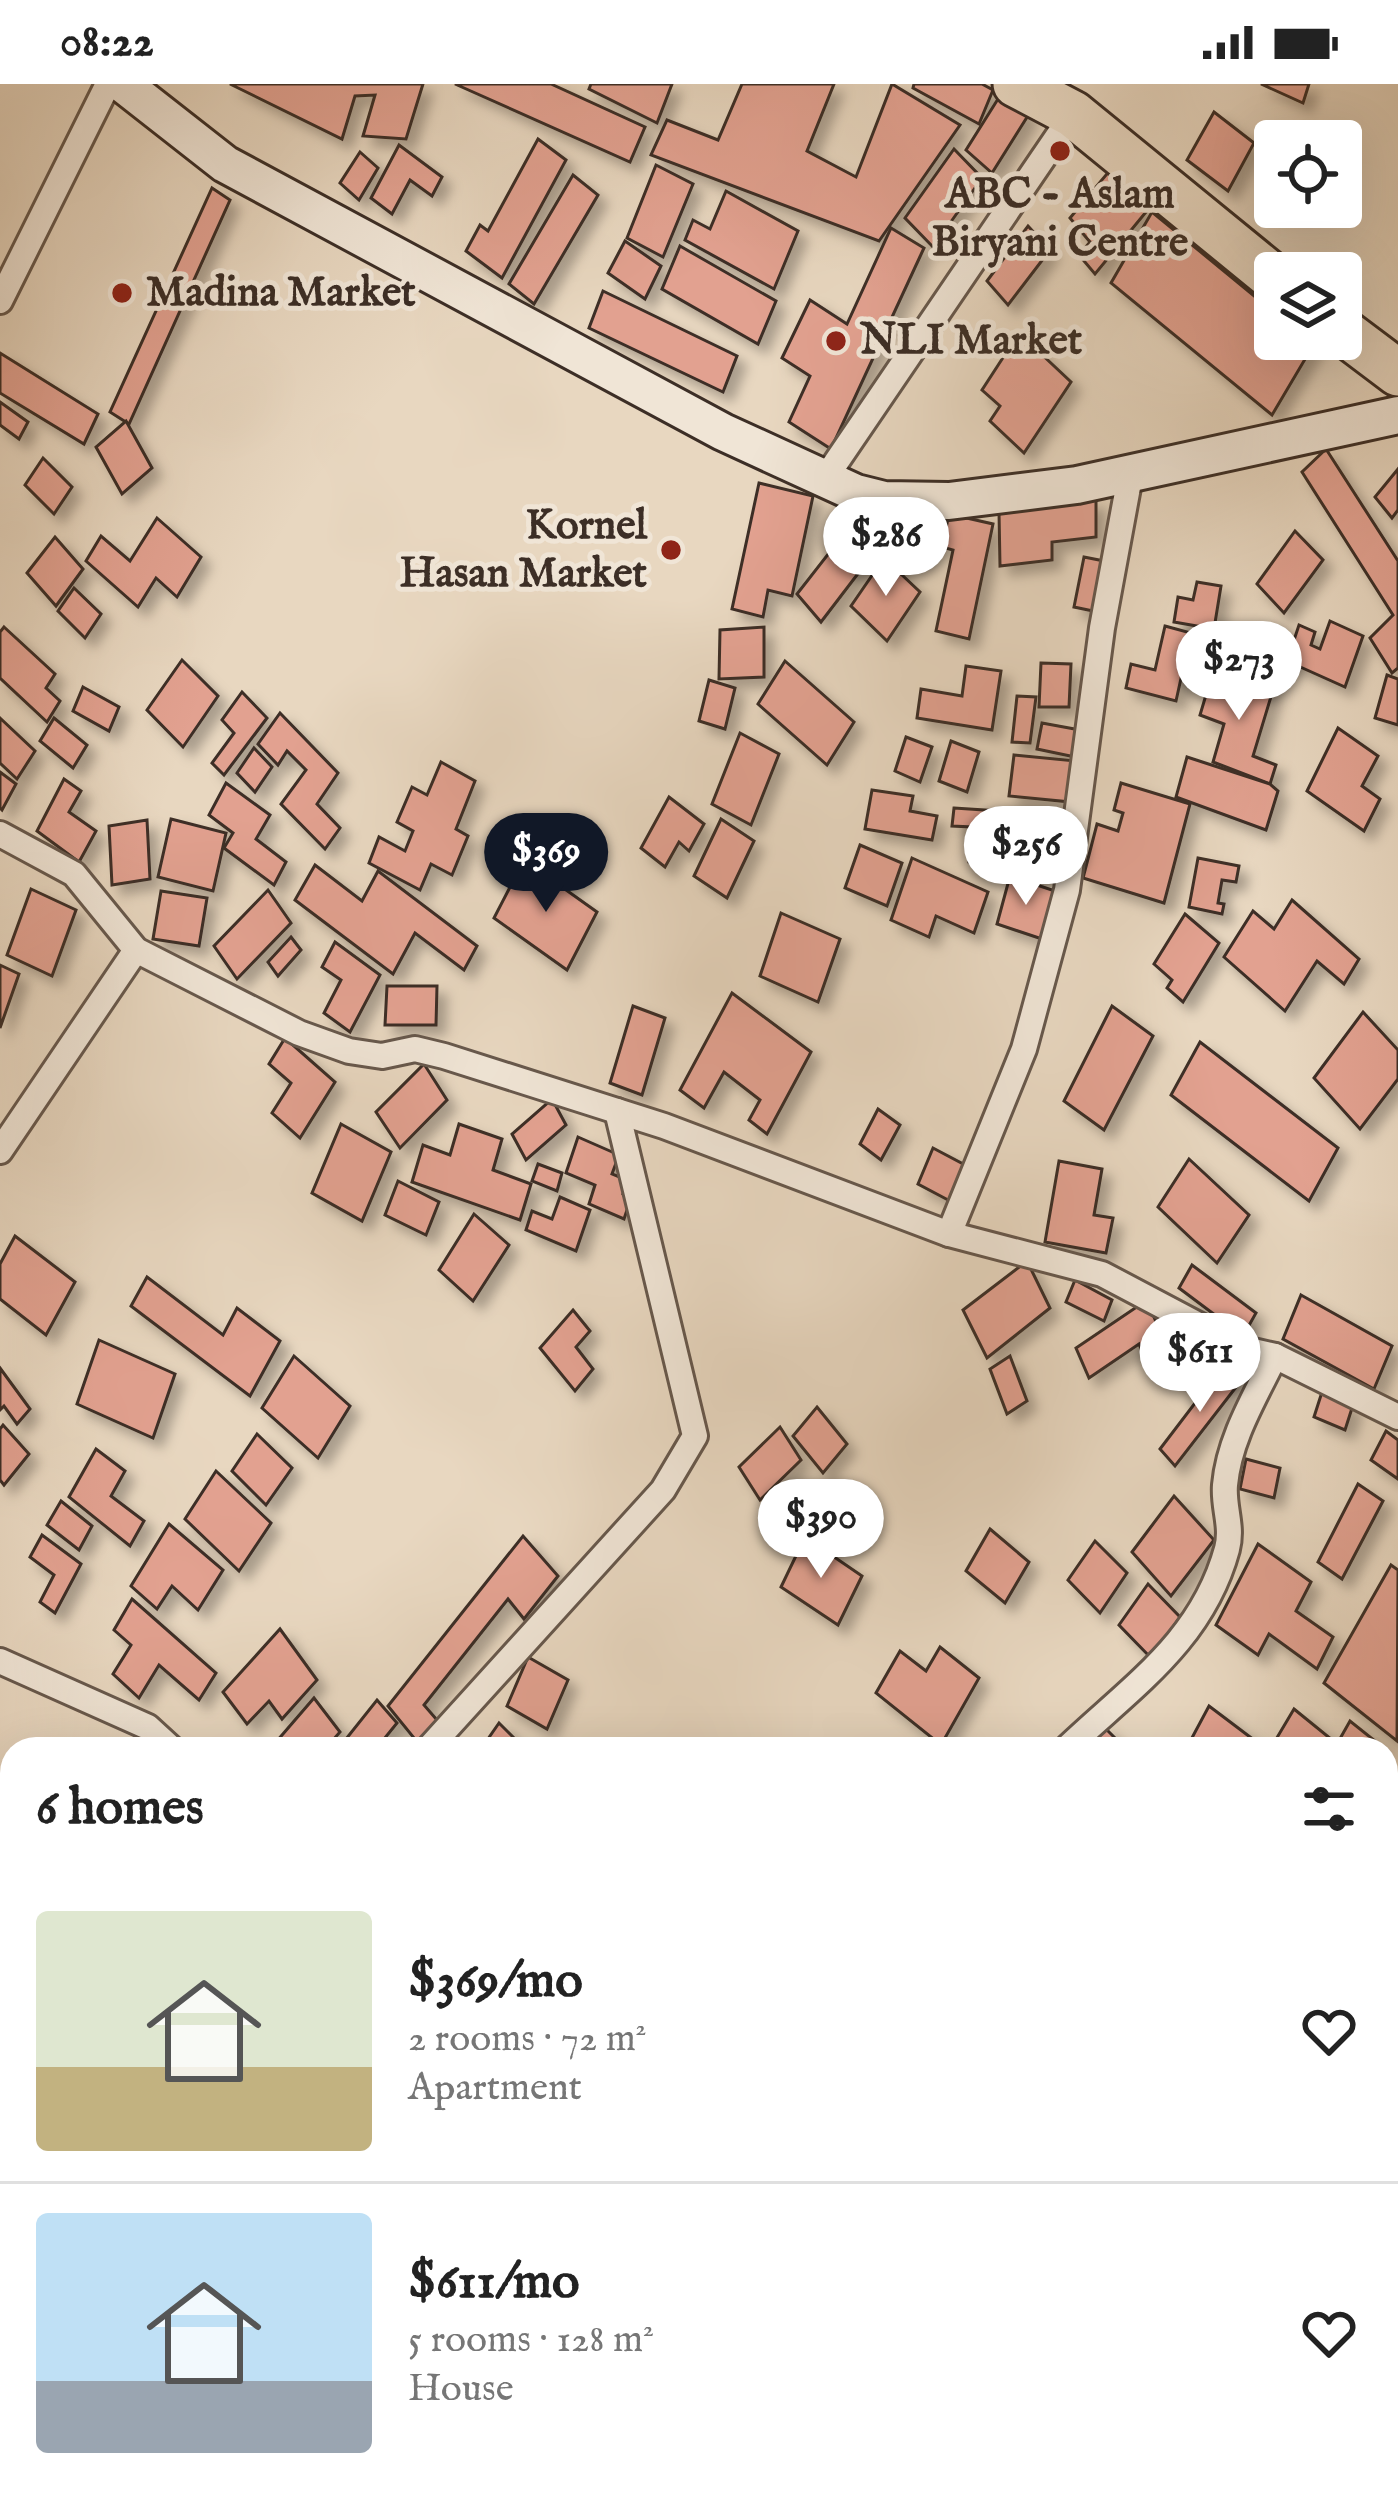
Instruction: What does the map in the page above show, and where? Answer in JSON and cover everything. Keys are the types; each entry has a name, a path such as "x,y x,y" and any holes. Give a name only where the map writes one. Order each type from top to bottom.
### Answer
{"highway":[{"path":"1016,84 1073,113 1254,263"},
{"path":"1362,346 1398,373"}],"main road":[{"path":"122,84 225,164 597,366 824,480 884,500 949,501 1077,484 1398,415"}],"street":[{"path":"0,301 108,84"},
{"path":"824,480 1073,113"},
{"path":"949,1234 1024,1049 1067,890 1102,628 1131,472"},
{"path":"0,834 74,874 136,950 299,1033 349,1051 382,1056 415,1049 617,1111 949,1234 1102,1274 1244,1349 1275,1356 1398,1418"},
{"path":"0,1151 136,950"},
{"path":"439,1737 663,1490 695,1436 617,1111"},
{"path":"1079,1737 1185,1638 1211,1589 1231,1520 1224,1492 1229,1453 1275,1356"},
{"path":"0,1661 148,1727 159,1737"}],"building":[{"path":"230,84 423,84 406,139 363,136 375,95 355,96 342,139"},
{"path":"455,84 551,84 645,127 630,162"},
{"path":"591,84 672,84 657,123 589,89"},
{"path":"742,84 834,84 807,151 856,177 892,84 960,125 879,241 651,155 667,120 718,140"},
{"path":"914,84 982,84 993,90 979,124 913,88"},
{"path":"1261,84 1309,84 1303,103"},
{"path":"1003,91 1029,114 992,173 966,150"},
{"path":"1214,112 1254,143 1228,191 1187,160"},
{"path":"538,139 566,160 502,278 466,251 480,225 488,231"},
{"path":"399,145 442,177 432,196 410,180 392,214 371,198"},
{"path":"954,149 982,178 933,247 905,218"},
{"path":"360,152 378,168 359,200 340,183"},
{"path":"656,165 693,184 663,257 627,238"},
{"path":"1111,169 1146,212 1095,274 1079,255 1090,242 1070,218"},
{"path":"573,175 598,195 534,304 509,284"},
{"path":"212,188 230,200 129,424 110,412"},
{"path":"726,191 798,231 774,289 685,240 693,220 710,229"},
{"path":"1152,212 1254,296 1254,360 1305,360 1272,415 1111,283"},
{"path":"1028,226 1050,250 1008,305 987,281"},
{"name":"NLI Market","path":"891,228 924,248 831,449 789,422 810,376 782,358 810,300 847,324"},
{"path":"625,241 661,266 645,299 608,273"},
{"path":"680,246 776,301 758,344 662,289"},
{"path":"603,291 737,356 723,392 589,328"},
{"path":"1019,333 1071,382 1024,453 990,421 1000,406 982,390"},
{"path":"0,353 98,414 84,444 0,393"},
{"path":"0,402 28,422 19,439 0,425"},
{"path":"126,421 152,468 122,494 96,447"},
{"path":"1326,449 1398,561 1398,668 1392,673 1370,638 1393,615 1302,472"},
{"path":"43,458 72,487 54,514 25,485"},
{"path":"1398,469 1398,510 1392,518 1375,497"},
{"path":"759,483 813,496 792,596 768,590 763,617 732,609"},
{"path":"1096,500 1096,537 1052,542 1052,560 1000,566 999,512"},
{"path":"949,514 993,524 969,639 936,631 953,550 942,547"},
{"path":"157,518 201,557 177,597 156,578 138,607 86,561 101,536 130,561"},
{"path":"1295,531 1323,560 1284,613 1257,584"},
{"path":"55,537 83,569 56,606 27,573"},
{"path":"836,544 860,571 821,622 797,594"},
{"path":"1084,557 1104,561 1093,611 1074,607"},
{"path":"884,558 920,592 887,641 851,606"},
{"path":"1197,582 1221,586 1214,629 1174,622 1178,597 1193,600"},
{"path":"74,588 101,614 85,638 58,611"},
{"path":"1330,621 1363,636 1345,687 1287,661 1299,625 1315,632 1311,645 1320,649"},
{"path":"1263,624 1286,634 1269,682 1247,673"},
{"path":"1165,626 1191,633 1176,701 1126,688 1131,664 1155,670"},
{"path":"4,627 55,674 46,688 60,701 47,722 0,678"},
{"path":"764,627 764,677 719,679 720,630"},
{"path":"1197,628 1238,632 1234,668 1192,663"},
{"path":"182,660 218,696 183,747 147,710"},
{"path":"785,661 854,722 827,765 758,704"},
{"path":"1041,663 1071,664 1069,707 1039,707"},
{"path":"966,666 1001,671 992,730 917,718 921,689 962,696"},
{"path":"1214,668 1273,690 1253,756 1276,765 1270,784 1213,762 1224,724 1200,715"},
{"path":"1387,675 1398,679 1398,725 1375,718"},
{"path":"709,680 735,688 725,729 699,721"},
{"path":"83,687 119,707 109,731 73,711"},
{"path":"242,692 267,718 224,775 212,763 234,733 222,720"},
{"path":"1017,696 1036,697 1030,743 1012,742"},
{"path":"280,713 338,773 317,804 340,828 325,849 281,804 306,770 287,751 278,765 258,744"},
{"path":"0,718 35,751 17,779 0,763"},
{"path":"54,718 87,745 73,768 40,741"},
{"path":"1042,723 1080,730 1075,757 1037,749"},
{"path":"1338,728 1378,756 1362,786 1380,799 1364,831 1307,791"},
{"path":"740,733 779,754 751,825 712,804"},
{"path":"906,737 932,747 920,782 895,771"},
{"path":"951,741 979,752 967,792 939,781"},
{"path":"254,748 272,767 255,792 237,773"},
{"path":"1014,755 1076,761 1071,802 1009,796"},
{"path":"1187,757 1270,784 1278,791 1266,830 1176,797"},
{"path":"441,762 475,781 456,829 468,836 452,875 431,864 420,890 369,863 379,837 405,851 413,831 397,822 412,787 427,795"},
{"path":"0,772 16,784 2,810 0,808"},
{"path":"64,779 81,791 69,812 96,831 79,862 37,831"},
{"path":"226,783 270,815 256,839 286,862 274,885 224,848 233,833 209,815"},
{"path":"1121,783 1190,804 1164,903 1083,878 1097,824 1118,831 1123,813 1114,810"},
{"path":"872,790 913,796 910,811 937,816 932,840 865,829"},
{"path":"669,797 704,824 689,851 679,842 665,867 641,848"},
{"path":"954,808 999,811 994,864 969,862 972,827 952,826"},
{"path":"1011,808 1069,814 1063,869 1004,862"},
{"path":"171,819 226,833 213,891 158,877"},
{"path":"721,819 754,841 727,898 694,876"},
{"path":"147,820 150,879 112,885 109,826"},
{"path":"860,845 902,863 887,906 845,888"},
{"path":"912,858 988,892 974,933 936,916 929,937 891,920"},
{"path":"1198,858 1239,866 1236,882 1222,880 1218,903 1224,904 1222,914 1189,907"},
{"path":"524,860 597,912 567,970 494,918"},
{"path":"315,865 362,901 378,871 477,946 464,970 415,933 393,974 295,900"},
{"path":"1010,876 1055,891 1042,939 997,924"},
{"path":"31,889 76,910 52,976 7,955"},
{"path":"268,890 291,923 237,979 214,946"},
{"path":"161,891 207,898 199,946 153,939"},
{"path":"1292,900 1359,959 1344,984 1317,961 1285,1011 1224,957 1253,911 1274,929"},
{"path":"781,913 840,939 818,1002 760,976"},
{"path":"1185,914 1219,943 1183,1002 1167,988 1172,980 1154,964"},
{"path":"291,937 301,950 278,976 268,962"},
{"path":"335,942 380,975 350,1032 324,1013 341,980 322,967"},
{"path":"0,965 19,974 0,1028"},
{"path":"387,986 437,986 436,1025 385,1025"},
{"path":"732,993 811,1052 767,1134 749,1120 760,1100 724,1072 704,1108 680,1090"},
{"path":"633,1006 665,1018 642,1095 610,1083"},
{"path":"1112,1006 1153,1036 1104,1130 1064,1101"},
{"path":"1363,1012 1398,1050 1398,1079 1360,1129 1314,1078"},
{"path":"285,1038 335,1082 300,1138 272,1113 291,1083 269,1064"},
{"path":"1200,1042 1338,1148 1309,1201 1171,1095"},
{"path":"424,1064 447,1100 400,1148 376,1112"},
{"path":"552,1099 566,1125 526,1160 512,1134"},
{"path":"878,1109 900,1125 881,1160 860,1144"},
{"path":"341,1124 391,1152 362,1221 312,1193"},
{"path":"459,1124 502,1139 493,1170 531,1184 520,1220 412,1182 423,1145 450,1155"},
{"path":"578,1137 619,1155 612,1174 627,1180 623,1194 631,1198 624,1219 589,1204 595,1185 566,1173"},
{"path":"933,1148 965,1165 950,1201 918,1184"},
{"path":"1189,1159 1249,1215 1217,1263 1158,1207"},
{"path":"1059,1161 1102,1169 1094,1215 1113,1218 1106,1253 1045,1242"},
{"path":"538,1164 562,1173 557,1191 532,1181"},
{"path":"398,1181 439,1202 426,1235 385,1215"},
{"path":"560,1197 590,1210 576,1251 526,1230 532,1211 552,1219"},
{"path":"474,1214 509,1245 473,1301 439,1270"},
{"path":"15,1236 75,1282 46,1335 0,1299 0,1264"},
{"path":"1027,1261 1050,1308 987,1358 963,1310"},
{"path":"1192,1265 1256,1313 1243,1336 1179,1288"},
{"path":"147,1277 223,1335 237,1308 280,1341 250,1396 131,1306"},
{"path":"1075,1280 1112,1300 1104,1321 1066,1302"},
{"path":"1301,1295 1392,1346 1374,1389 1283,1339"},
{"path":"1147,1300 1170,1356 1150,1370 1139,1344 1089,1378 1076,1348"},
{"path":"573,1310 590,1331 576,1347 593,1369 575,1391 540,1348"},
{"path":"99,1340 175,1374 153,1438 77,1404"},
{"path":"294,1356 350,1406 318,1458 262,1408"},
{"path":"1010,1356 1027,1401 1007,1414 990,1369"},
{"path":"1224,1365 1240,1382 1175,1466 1160,1449"},
{"path":"0,1368 30,1409 17,1424 4,1406 0,1410"},
{"path":"1322,1392 1353,1405 1345,1430 1314,1417"},
{"path":"817,1407 847,1444 823,1473 793,1436"},
{"path":"3,1425 29,1454 4,1485 0,1480"},
{"path":"780,1427 801,1460 760,1500 739,1467"},
{"path":"1386,1431 1398,1440 1398,1479 1371,1460"},
{"path":"257,1434 292,1468 266,1505 232,1471"},
{"path":"96,1449 125,1471 111,1496 144,1521 130,1546 69,1497"},
{"path":"1246,1459 1280,1468 1274,1498 1240,1489"},
{"path":"216,1471 271,1523 239,1571 185,1519"},
{"path":"1358,1484 1383,1501 1342,1579 1318,1562"},
{"path":"1174,1496 1214,1540 1171,1596 1132,1552"},
{"path":"61,1501 92,1526 79,1550 47,1525"},
{"path":"169,1524 223,1570 198,1610 172,1586 157,1609 131,1586"},
{"path":"990,1529 1029,1562 1005,1603 966,1571"},
{"path":"42,1535 81,1564 55,1613 40,1602 54,1575 30,1557"},
{"path":"523,1536 558,1576 524,1619 508,1599 424,1705 437,1720 423,1737 413,1737 388,1706"},
{"path":"805,1537 862,1576 838,1625 781,1587"},
{"path":"1095,1541 1127,1573 1100,1613 1068,1580"},
{"path":"1258,1544 1311,1582 1296,1611 1333,1637 1317,1669 1269,1634 1258,1655 1216,1625"},
{"path":"1391,1565 1398,1570 1397,1737 1324,1683"},
{"path":"1148,1584 1180,1617 1151,1658 1119,1625"},
{"path":"132,1599 216,1673 199,1700 159,1665 139,1698 113,1674 131,1645 114,1630"},
{"path":"280,1629 317,1680 282,1719 269,1701 247,1724 223,1692"},
{"path":"940,1647 979,1678 946,1737 931,1737 876,1693 900,1651 926,1671"},
{"path":"528,1657 568,1680 547,1729 507,1706"},
{"path":"314,1698 340,1732 336,1737 280,1737"},
{"path":"377,1700 397,1723 386,1737 348,1737"},
{"path":"1209,1706 1250,1737 1192,1737"},
{"path":"1294,1709 1328,1737 1277,1737"},
{"path":"1350,1721 1370,1737 1341,1737"},
{"path":"499,1723 513,1737 489,1737"}],"place":[{"name":"ABC - Aslam Biryani Centre","path":"1060,151"},
{"name":"Madina Market","path":"122,293"},
{"name":"NLI Market","path":"836,341"},
{"name":"Kornel Hasan Market","path":"671,550"}]}
